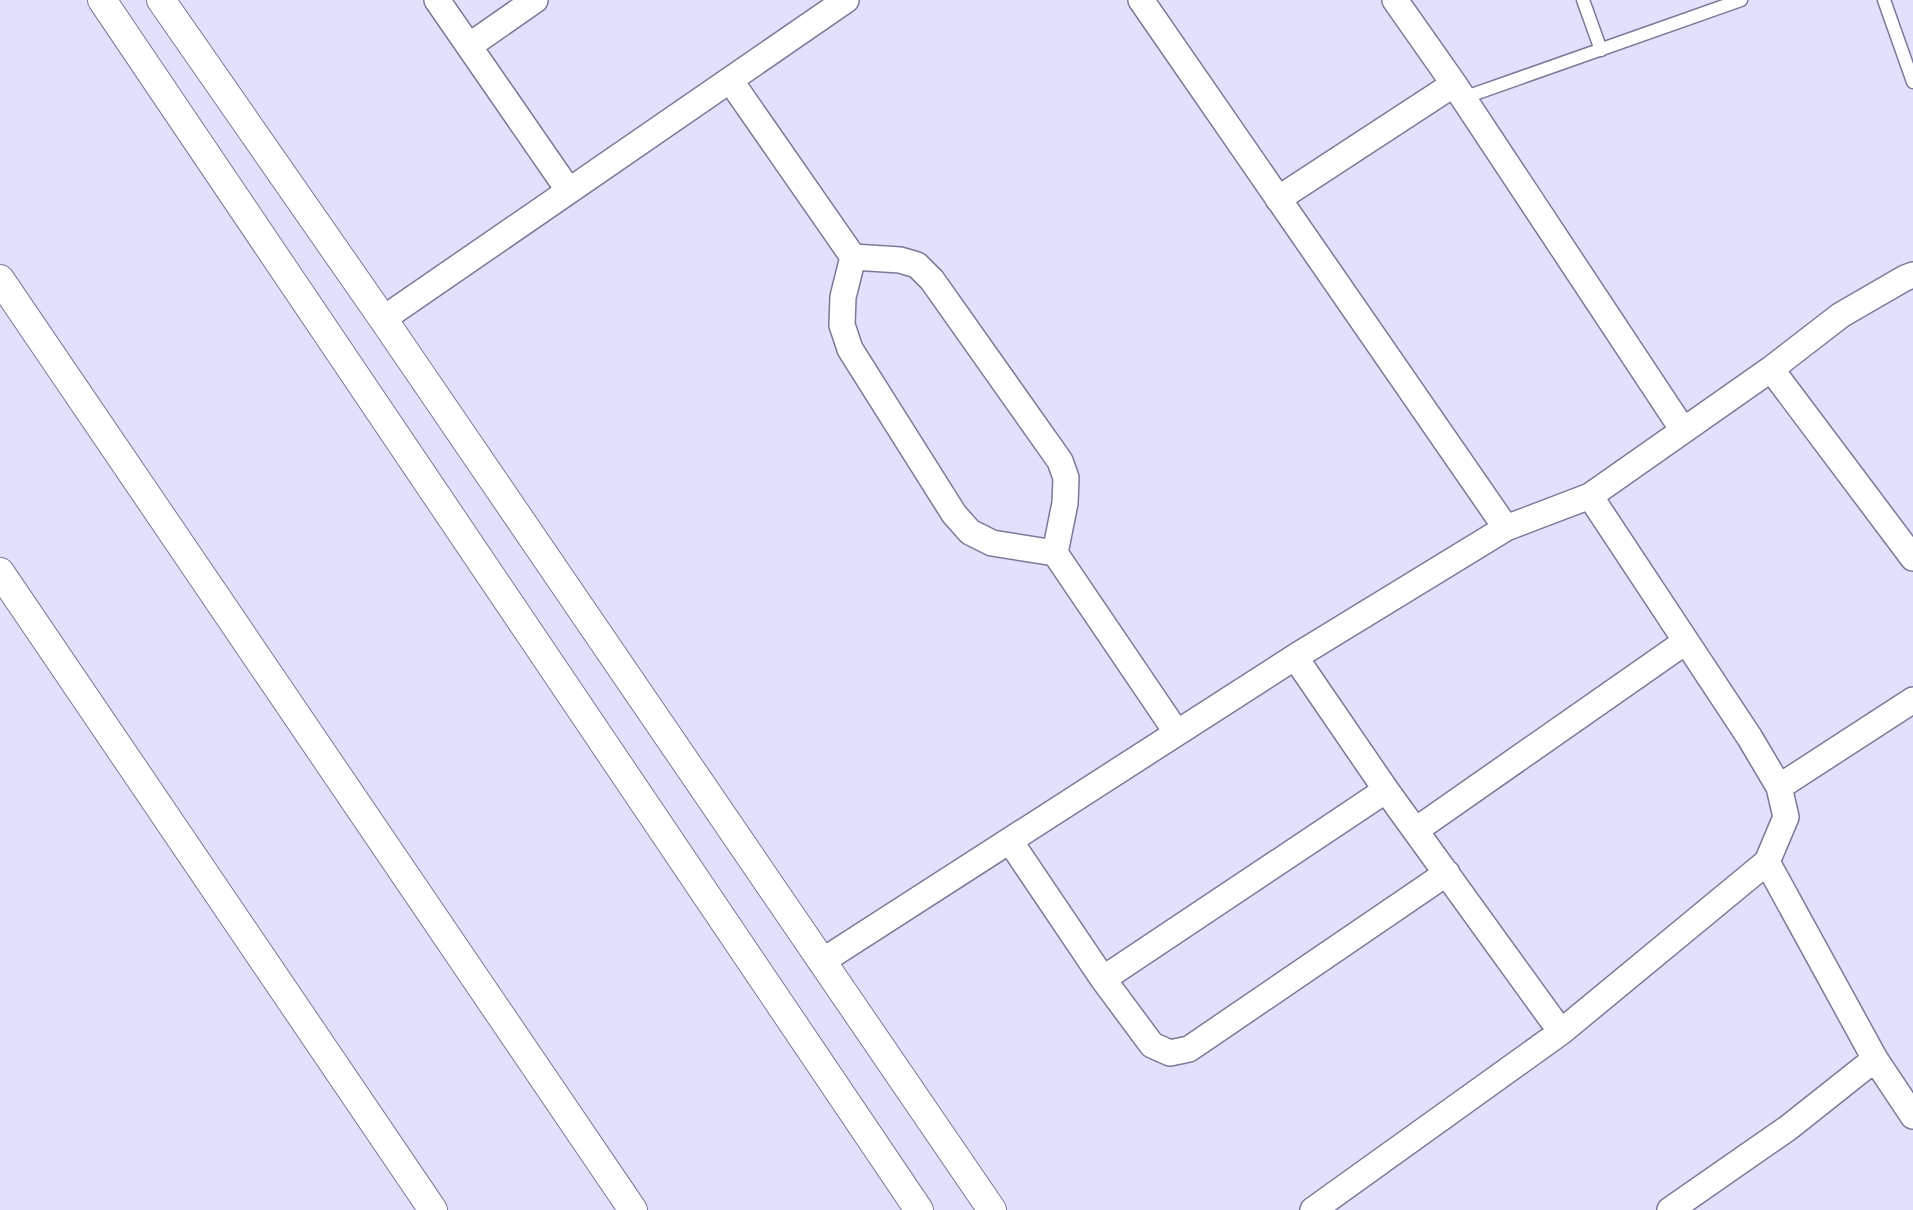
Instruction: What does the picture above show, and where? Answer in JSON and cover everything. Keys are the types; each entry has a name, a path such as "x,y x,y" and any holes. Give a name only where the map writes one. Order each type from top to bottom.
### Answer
{"street":[{"path":"102,0 919,1210"},
{"path":"161,0 383,319 992,1210"},
{"path":"437,0 569,191"},
{"path":"469,46 535,0"},
{"path":"383,319 846,0"},
{"path":"1141,0 1506,528"},
{"path":"1395,0 1459,91 1684,430"},
{"path":"730,80 853,257 843,297 842,325 850,349 954,514 970,532 992,544 1055,553"},
{"path":"1278,199 1459,91"},
{"path":"853,257 900,260 917,265 932,280 1060,461 1066,478 1065,503 1055,553 1177,733"},
{"path":"821,962 1295,657 1506,528 1590,496 1771,369 1842,315 1913,275"},
{"path":"0,279 633,1210"},
{"path":"1771,369 1913,558"},
{"path":"1313,1210 1561,1032 1767,862 1786,817 1780,787 1750,738 1590,496"},
{"path":"0,572 433,1210"},
{"path":"1416,830 1686,642"},
{"path":"1295,657 1386,790 1561,1032"},
{"path":"1780,787 1913,700"},
{"path":"1103,978 1386,790"},
{"path":"1010,841 1103,978 1152,1045 1170,1053 1189,1049 1447,873"},
{"path":"1767,862 1876,1059 1913,1116"},
{"path":"1670,1210 1788,1128 1876,1059"}],"lane":[{"path":"1583,0 1601,50"},
{"path":"1459,91 1601,50 1741,0"},
{"path":"1884,0 1913,82"}]}
